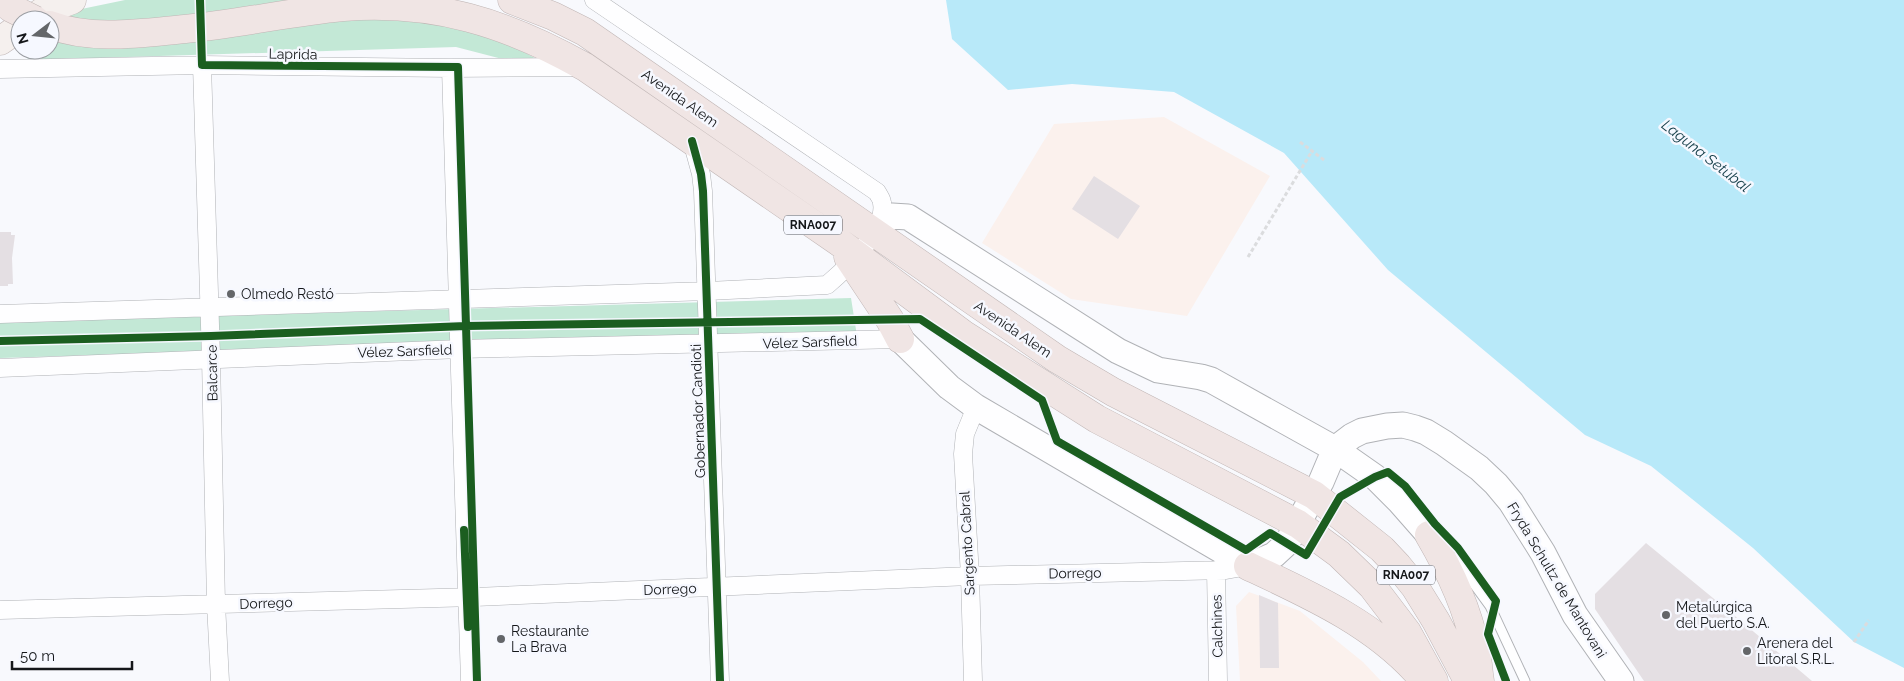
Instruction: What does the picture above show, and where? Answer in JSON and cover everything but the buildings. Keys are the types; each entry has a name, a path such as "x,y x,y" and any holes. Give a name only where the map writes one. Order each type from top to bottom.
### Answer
{"highway":[{"path":"1,0 15,10"},
{"name":"Avenida Alem","path":"518,1 585,32 876,229 1065,364 1113,392 1314,495 1382,549 1398,566 1415,587 1431,612 1468,681"},
{"name":"RNA007","path":"60,27 85,33 114,35 207,27 344,6 405,5 471,17 522,34 585,67"},
{"name":"Avenida Alem","path":"585,67 963,334 1096,419 1298,524 1339,554 1372,586 1407,632 1434,681"},
{"path":"850,254 900,339"},
{"path":"1429,535 1444,560 1464,609 1475,646 1480,681"},
{"path":"1248,566 1302,591 1360,625 1393,649 1424,681"}],"main road":[{"path":"45,10 72,0"}],"street":[{"path":"594,0 871,187 877,192 882,201 882,214 876,229"},
{"name":"Laprida","path":"0,69 202,65 451,68 585,67"},
{"name":"Balcarce","path":"202,65 212,358 216,604 220,681"},
{"path":"451,68 470,681"},
{"name":"Gobernador Candioti","path":"692,141 701,174 703,191 708,291 708,345 720,681"},
{"path":"0,314 708,291 827,285 850,254 876,229 892,216 908,217 1118,351 1158,370 1210,380 1335,449 1375,477 1429,535"},
{"path":"900,339 949,387 976,407 1248,566"},
{"name":"Vélez Sarsfield","path":"0,368 460,349 708,345 900,339"},
{"name":"Sargento Cabral","path":"973,681 970,576 963,454 965,434 976,407"},
{"name":"Fryda Schultz de Mantovani","path":"1335,449 1362,431 1403,425 1426,432 1479,468 1496,484 1526,524 1575,615 1621,681"},
{"name":"Dorrego","path":"0,610 466,597 970,576 1216,570 1248,566 1265,560 1282,549 1314,495 1335,449"},
{"name":"Calchines","path":"1216,570 1218,681"}],"lane":[{"path":"1429,535 1452,554 1490,606 1525,681"}],"path":[{"path":"1300,142 1324,160"},
{"path":"1248,257 1312,151"},
{"path":"1854,642 1868,620"}],"shaded area":[{"path":"1164,117 1270,176 1187,316 1071,299 982,243 1054,124"},
{"path":"1249,592 1300,611 1363,662 1381,681 1240,681 1236,606"}],"green space":[{"path":"125,0 325,0 328,23 353,20 394,20 441,24 471,30 500,40 538,60 510,61 456,47 60,59 60,15 67,12"},
{"path":"851,298 857,336 425,345 0,358 0,322"}],"water":[{"name":"Laguna Setúbal","path":"946,0 1904,0 1904,668 1854,642 1753,548 1651,466 1585,435 1388,270 1284,153 1174,92 1072,84 1008,90 952,39"}],"cycle path":[{"path":"200,0 202,65 458,67 477,681"},
{"path":"692,141 701,174 703,191 720,681"},
{"path":"0,341 211,336 466,326 920,319 1042,400 1057,441 1246,550 1270,533 1306,555 1340,497 1375,477 1388,472 1405,486 1435,524 1458,548 1496,601 1488,634 1506,681"},
{"path":"464,530 468,627"}],"place":[{"name":"Olmedo Restó","path":"231,294"},
{"name":"Metalúrgica del Puerto S.A.","path":"1666,615"},
{"name":"Restaurante La Brava","path":"501,639"},
{"name":"Arenera del Litoral S.R.L.","path":"1747,651"}]}
